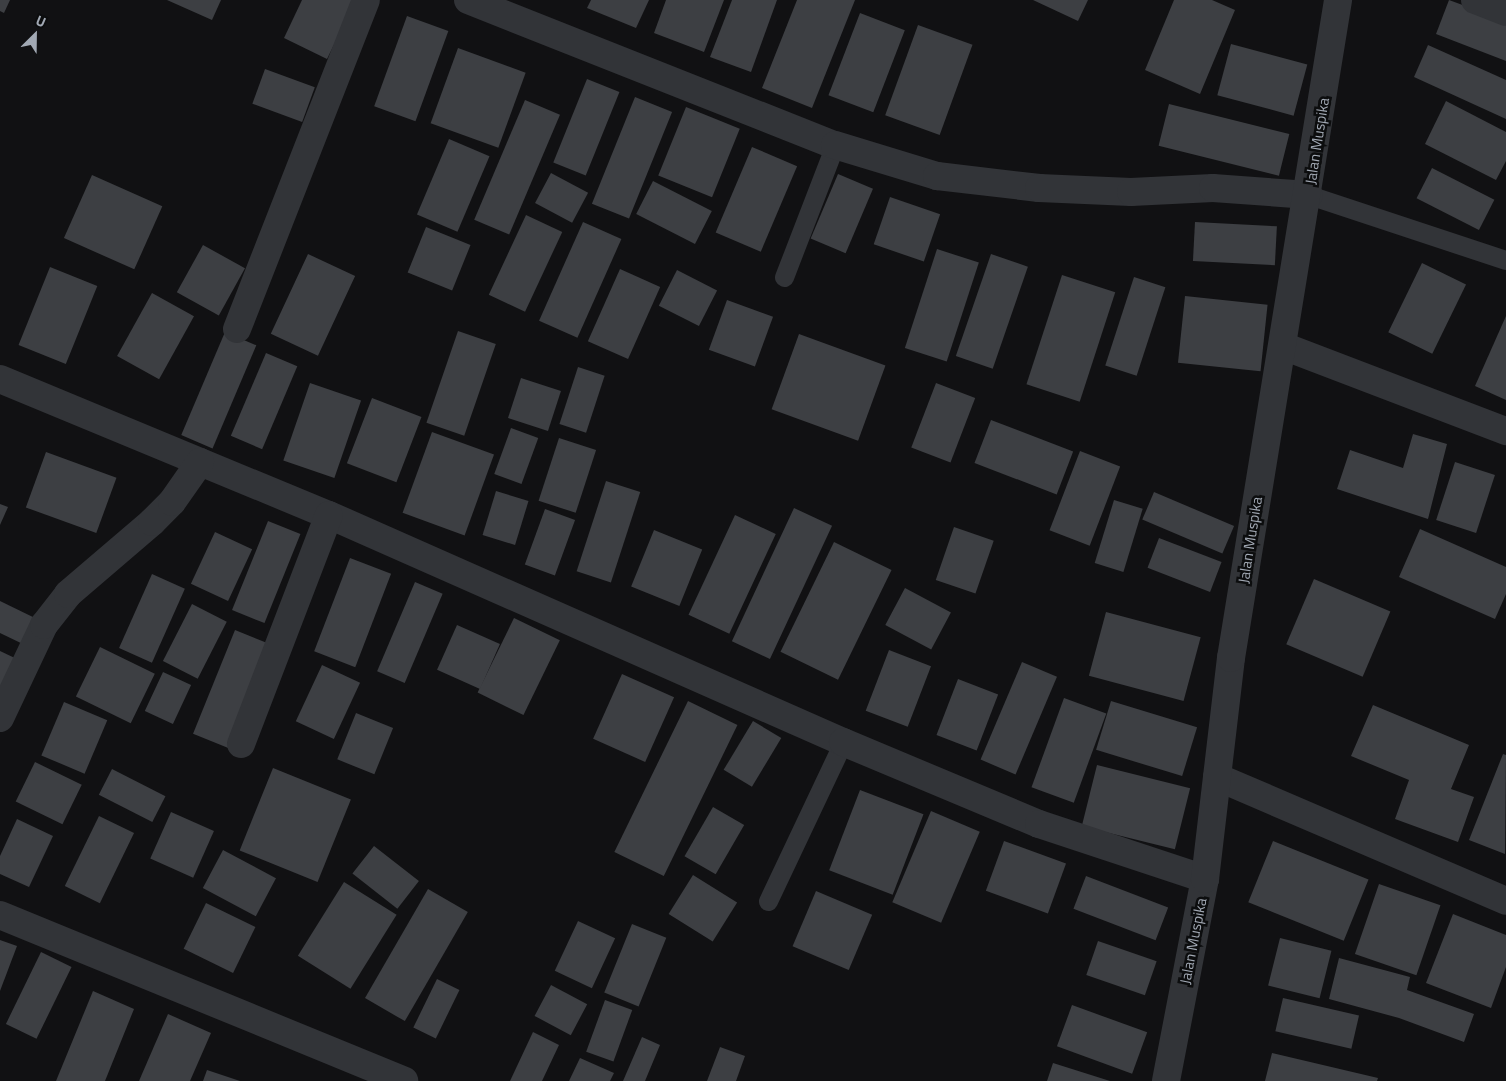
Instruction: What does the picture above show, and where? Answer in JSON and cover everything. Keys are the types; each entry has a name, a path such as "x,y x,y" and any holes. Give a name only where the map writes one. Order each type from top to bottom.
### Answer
{"street":[{"path":"237,329 366,0"},
{"path":"468,0 835,144 937,176 993,184 1131,192 1213,188 1309,195"},
{"name":"Jalan Muspika","path":"1166,1081 1205,879 1232,648 1309,195 1338,0"},
{"path":"1475,0 1506,12"},
{"path":"1283,346 1506,431"},
{"path":"0,379 329,515 843,742 1039,824 1205,879"},
{"path":"0,718 44,625 68,594 152,522 172,502 200,462"},
{"path":"241,744 329,515"},
{"path":"1217,777 1506,901"},
{"path":"0,915 404,1081"}],"lane":[{"path":"784,276 835,144"},
{"path":"1309,195 1506,260"},
{"path":"768,901 843,742"}],"building":[{"path":"0,0 10,0 4,13 0,11"},
{"path":"167,0 221,0 212,20"},
{"path":"302,0 356,0 327,59 284,38"},
{"path":"591,0 649,0 636,28 587,8"},
{"path":"666,0 724,0 704,52 654,33"},
{"path":"732,0 777,0 751,72 710,57"},
{"path":"797,0 855,0 812,108 762,88"},
{"path":"1033,0 1088,0 1078,21"},
{"path":"1174,0 1212,0 1235,10 1200,94 1145,70"},
{"path":"1449,0 1506,21 1506,61 1436,34"},
{"path":"860,13 905,30 873,112 828,95"},
{"path":"407,16 448,31 416,121 374,106"},
{"path":"918,25 973,45 940,135 885,115"},
{"path":"1231,44 1307,64 1294,116 1217,95"},
{"path":"1428,45 1506,80 1506,119 1414,77"},
{"path":"458,48 526,73 498,148 431,123"},
{"path":"265,69 315,87 302,122 252,104"},
{"path":"587,79 619,92 586,176 553,162"},
{"path":"635,97 672,112 629,219 592,204"},
{"path":"525,100 560,115 509,235 474,220"},
{"path":"1446,101 1506,132 1506,161 1496,180 1425,144"},
{"path":"1169,104 1289,134 1279,176 1159,146"},
{"path":"686,107 740,129 712,197 658,176"},
{"path":"449,139 490,156 457,232 417,214"},
{"path":"752,147 797,166 761,252 716,233"},
{"path":"1432,168 1494,200 1479,230 1417,198"},
{"path":"551,173 588,193 572,223 535,203"},
{"path":"838,174 873,189 846,253 811,238"},
{"path":"92,175 162,206 134,269 64,238"},
{"path":"653,181 712,211 695,244 636,214"},
{"path":"890,197 940,214 924,262 874,244"},
{"path":"526,215 562,232 525,312 489,295"},
{"path":"583,222 621,239 577,338 539,321"},
{"path":"1195,222 1277,226 1275,265 1193,261"},
{"path":"426,227 471,245 452,290 408,272"},
{"path":"203,245 245,268 219,316 177,292"},
{"path":"937,249 979,263 947,362 905,348"},
{"path":"308,254 355,276 318,356 271,334"},
{"path":"991,254 1028,267 993,369 956,356"},
{"path":"1422,263 1466,284 1432,354 1388,332"},
{"path":"50,267 97,286 66,364 19,345"},
{"path":"620,269 660,287 628,359 588,341"},
{"path":"677,270 717,290 699,326 659,306"},
{"path":"1062,275 1115,292 1080,402 1026,384"},
{"path":"1134,277 1165,287 1137,376 1105,365"},
{"path":"152,293 194,316 159,379 117,356"},
{"path":"1185,296 1268,305 1261,371 1178,363"},
{"path":"727,300 773,317 755,367 709,350"},
{"path":"1506,316 1506,400 1475,386"},
{"path":"458,331 496,344 464,436 426,423"},
{"path":"225,332 256,345 213,448 181,435"},
{"path":"799,334 885,365 858,441 772,409"},
{"path":"266,353 297,366 262,449 231,436"},
{"path":"578,367 605,376 586,433 559,424"},
{"path":"521,378 561,391 548,431 508,418"},
{"path":"310,383 361,401 334,478 283,461"},
{"path":"936,383 975,398 950,462 911,447"},
{"path":"372,398 421,417 396,482 347,463"},
{"path":"991,420 1073,452 1057,494 975,463"},
{"path":"511,428 538,438 521,484 494,474"},
{"path":"432,432 494,455 465,535 403,513"},
{"path":"1413,434 1447,444 1428,519 1337,489 1350,450 1403,468"},
{"path":"559,438 596,450 576,513 539,501"},
{"path":"1080,451 1120,466 1090,546 1050,530"},
{"path":"46,452 116,478 96,533 26,507"},
{"path":"1455,462 1495,475 1476,533 1436,520"},
{"path":"606,481 640,492 611,582 577,571"},
{"path":"496,491 529,501 515,545 483,535"},
{"path":"1154,492 1234,526 1222,554 1142,520"},
{"path":"1114,500 1143,509 1123,572 1095,563"},
{"path":"0,504 8,507 0,525"},
{"path":"794,508 832,526 770,659 732,641"},
{"path":"545,509 575,520 555,575 525,564"},
{"path":"735,515 776,534 729,634 689,615"},
{"path":"268,521 300,534 264,623 232,610"},
{"path":"954,527 994,541 975,594 936,580"},
{"path":"1420,529 1506,567 1506,594 1495,619 1399,577"},
{"path":"654,530 702,549 679,606 631,587"},
{"path":"215,532 252,549 228,601 191,584"},
{"path":"1159,538 1222,562 1210,592 1148,568"},
{"path":"834,542 892,570 838,680 781,652"},
{"path":"350,558 391,574 355,667 314,651"},
{"path":"152,574 185,589 152,663 119,648"},
{"path":"1314,579 1390,611 1363,677 1286,644"},
{"path":"415,582 443,594 405,683 377,671"},
{"path":"905,588 951,612 931,649 885,625"},
{"path":"0,601 39,620 27,646 0,633"},
{"path":"192,604 227,622 198,679 163,661"},
{"path":"1106,612 1201,637 1184,701 1089,676"},
{"path":"514,618 560,640 523,715 478,693"},
{"path":"457,625 500,644 480,689 437,670"},
{"path":"235,630 274,646 232,750 193,734"},
{"path":"100,647 155,674 131,723 76,696"},
{"path":"889,650 931,666 908,727 866,711"},
{"path":"0,651 19,660 0,699"},
{"path":"1022,662 1057,677 1016,774 981,760"},
{"path":"322,665 360,683 334,739 296,721"},
{"path":"163,672 191,685 173,724 145,711"},
{"path":"622,674 674,697 645,762 593,739"},
{"path":"958,679 998,694 977,750 936,735"},
{"path":"1064,698 1106,713 1074,803 1032,787"},
{"path":"688,701 737,725 664,876 614,852"},
{"path":"1111,701 1197,727 1182,776 1096,750"},
{"path":"64,702 107,720 85,774 41,755"},
{"path":"1373,705 1469,745 1451,789 1474,797 1458,842 1395,819 1409,780 1351,756"},
{"path":"356,713 393,728 374,774 337,759"},
{"path":"753,721 781,738 752,787 724,770"},
{"path":"1503,754 1506,755 1505,854 1469,840"},
{"path":"35,762 82,785 62,824 16,802"},
{"path":"1097,765 1190,788 1175,849 1082,826"},
{"path":"273,768 351,799 318,882 240,851"},
{"path":"112,769 165,796 152,822 99,795"},
{"path":"860,790 923,814 893,895 829,870"},
{"path":"713,807 744,825 716,874 684,856"},
{"path":"931,811 980,832 941,923 892,902"},
{"path":"171,812 214,831 193,878 150,859"},
{"path":"99,816 134,833 100,903 65,886"},
{"path":"17,819 53,836 29,887 0,874 0,856"},
{"path":"1004,841 1066,864 1048,913 986,891"},
{"path":"1273,841 1368,880 1344,941 1248,902"},
{"path":"374,846 419,881 397,909 352,874"},
{"path":"223,850 276,878 256,916 203,888"},
{"path":"693,875 737,903 713,942 669,914"},
{"path":"1086,876 1168,908 1156,940 1073,909"},
{"path":"344,882 397,915 350,989 298,956"},
{"path":"1379,884 1440,905 1416,975 1355,954"},
{"path":"428,889 468,912 405,1021 365,998"},
{"path":"816,891 872,915 849,970 793,946"},
{"path":"206,903 255,927 233,973 184,949"},
{"path":"1453,914 1506,935 1506,967 1491,1008 1426,983"},
{"path":"578,921 615,938 592,988 555,971"},
{"path":"632,924 666,938 639,1006 604,993"},
{"path":"1280,938 1331,951 1320,998 1268,986"},
{"path":"0,940 17,946 0,991"},
{"path":"1098,941 1157,961 1145,995 1086,975"},
{"path":"41,952 72,967 36,1039 6,1024"},
{"path":"1339,958 1410,977 1407,990 1474,1014 1464,1042 1399,1018 1329,999"},
{"path":"437,979 459,990 436,1038 413,1028"},
{"path":"551,985 587,1004 571,1035 535,1016"},
{"path":"93,991 134,1009 105,1081 56,1081"},
{"path":"1283,998 1359,1016 1351,1049 1275,1031"},
{"path":"605,1000 632,1010 613,1062 586,1052"},
{"path":"1072,1005 1147,1032 1132,1074 1057,1046"},
{"path":"168,1014 211,1033 190,1081 139,1081"},
{"path":"533,1032 559,1045 542,1081 510,1081"},
{"path":"642,1037 660,1045 645,1081 623,1081"},
{"path":"720,1047 745,1056 736,1081 707,1081"},
{"path":"1272,1053 1378,1078 1377,1081 1265,1081"},
{"path":"580,1058 614,1073 610,1081 569,1081"},
{"path":"1053,1063 1110,1081 1047,1081"},
{"path":"207,1070 240,1081 203,1081"}]}
